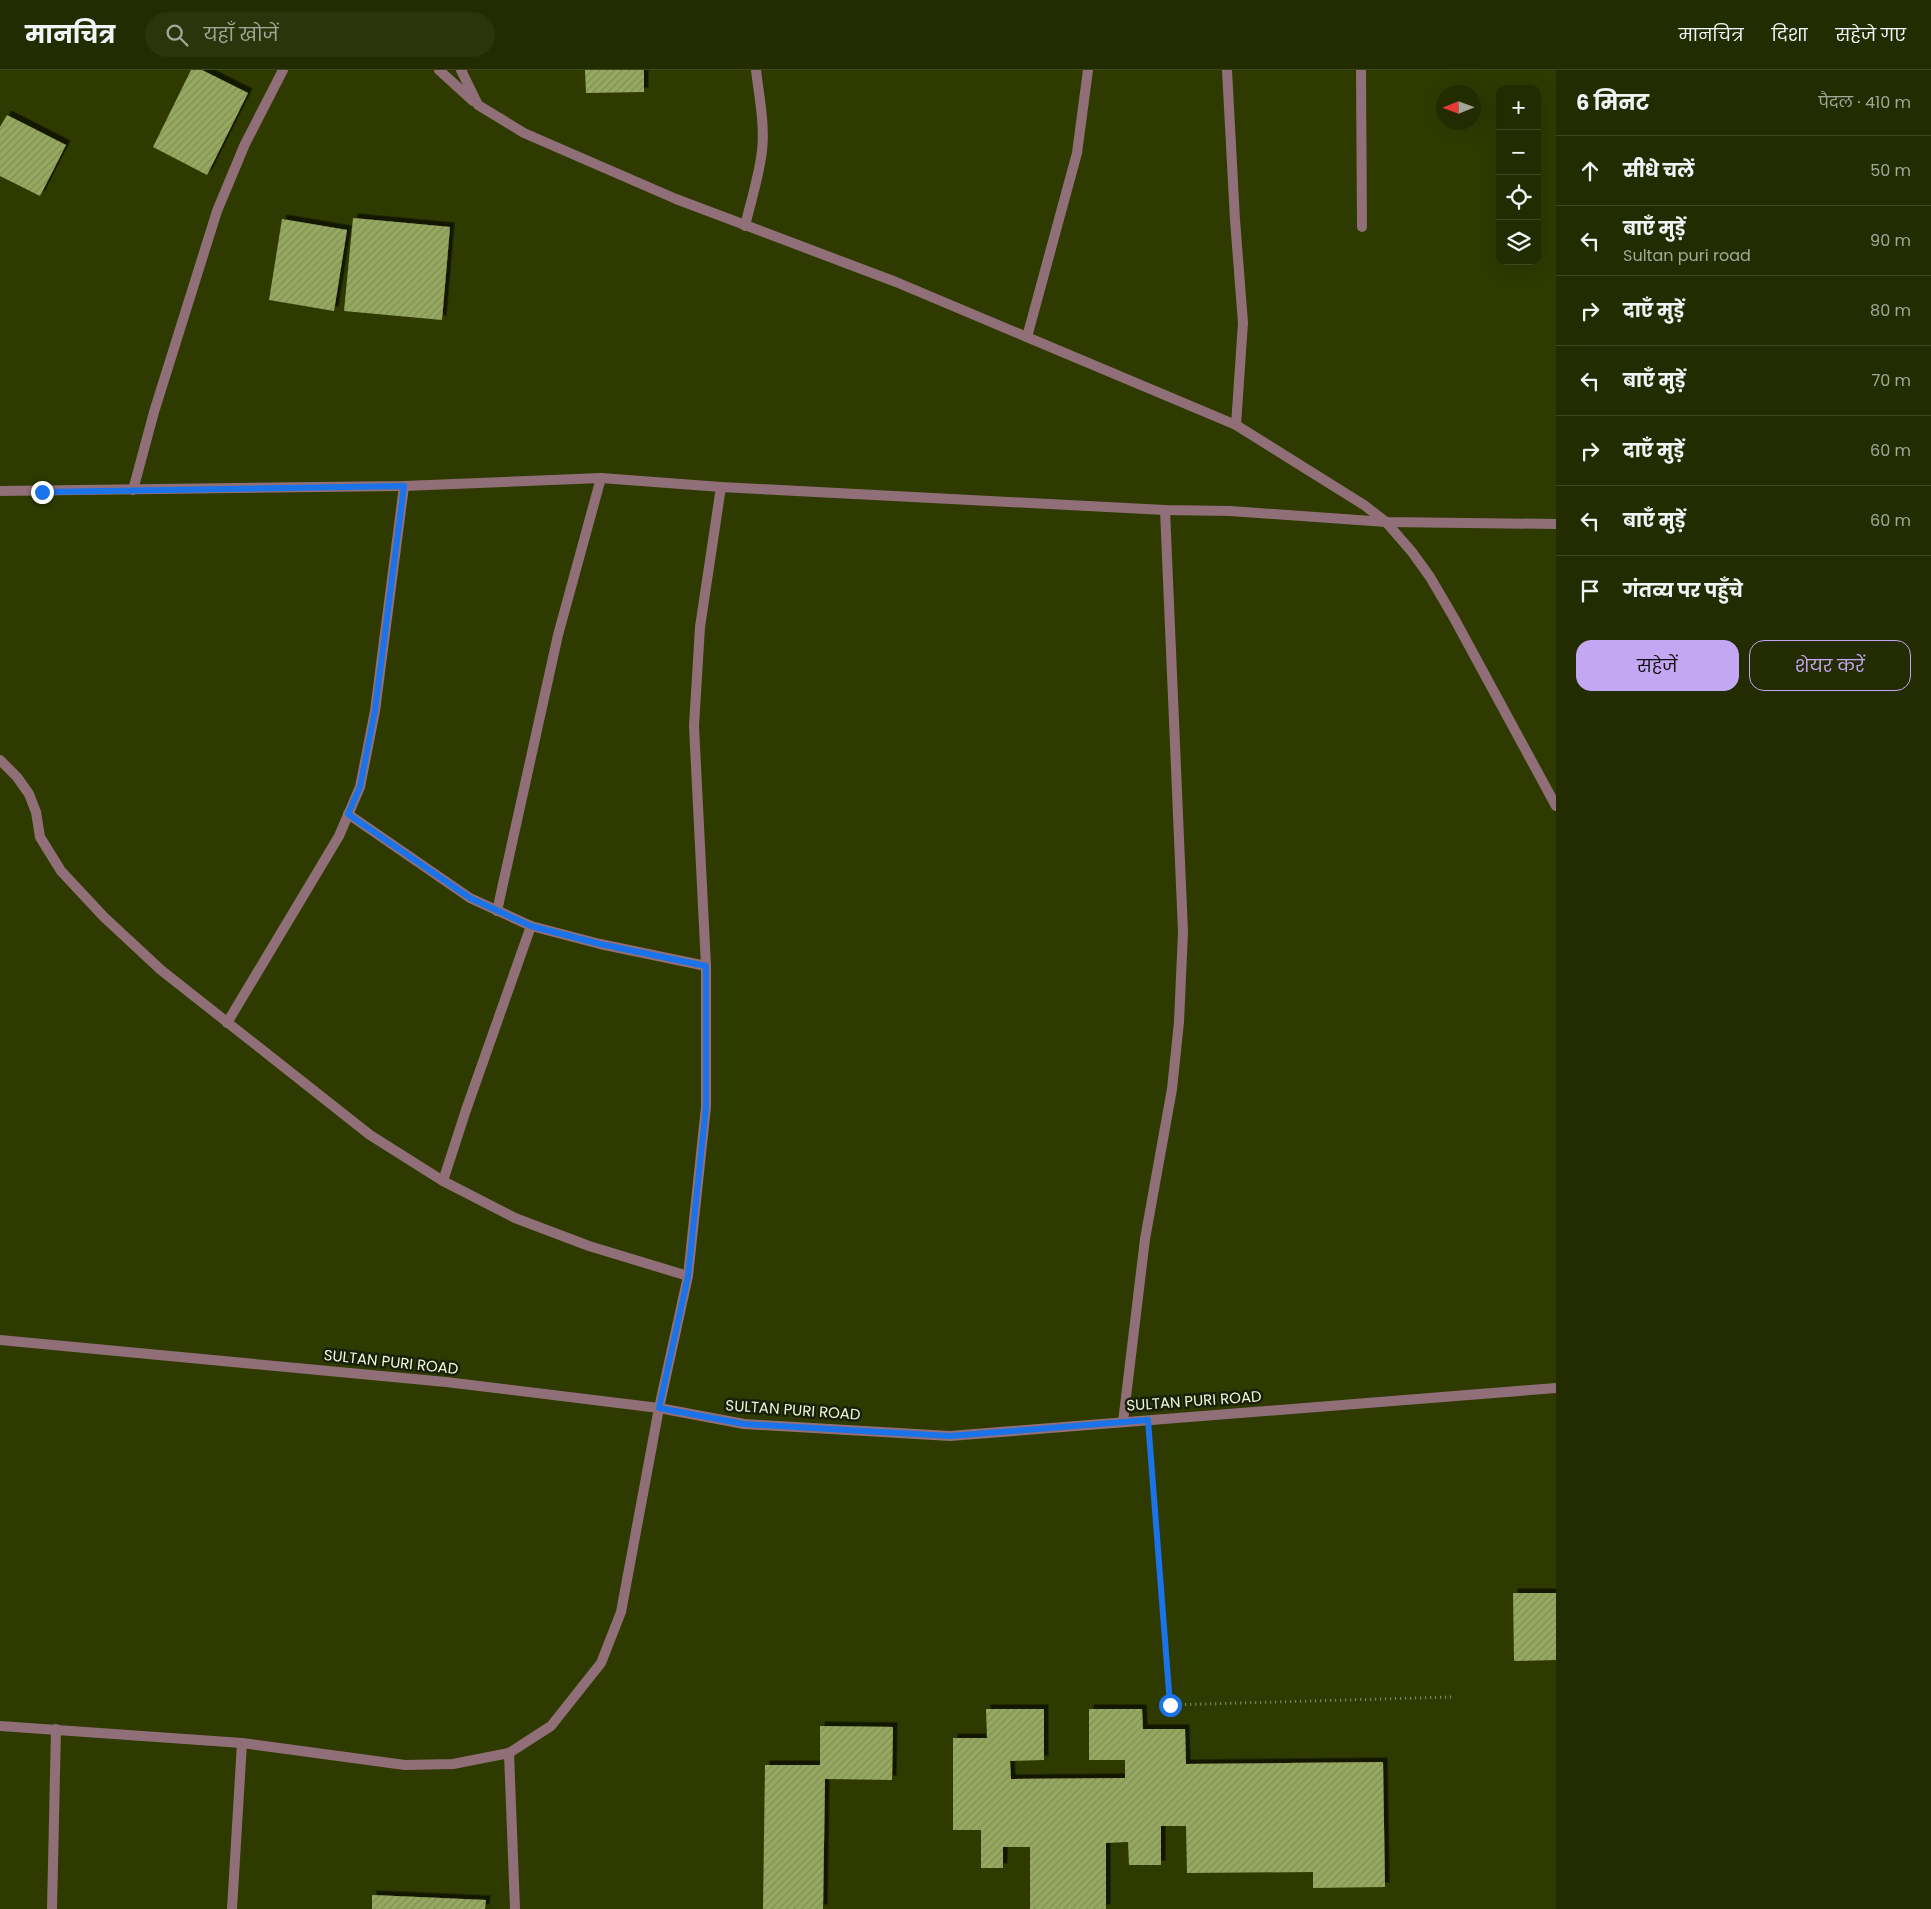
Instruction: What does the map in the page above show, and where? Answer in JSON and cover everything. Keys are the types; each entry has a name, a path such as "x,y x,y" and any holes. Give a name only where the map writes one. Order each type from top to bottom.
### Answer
{"street":[{"path":"134,490 154,412 217,211 245,144 283,70"},
{"path":"439,70 478,105 524,133 676,199 896,282 1236,425 1364,505 1386,522 1412,552 1430,577 1459,626 1556,806"},
{"path":"461,70 478,105"},
{"path":"745,226 762,150 762,116 756,70"},
{"path":"1027,336 1077,153 1088,70"},
{"path":"1226,70 1243,323 1236,425"},
{"path":"1361,70 1362,227"},
{"path":"0,491 404,486 600,478 721,487 1165,510 1230,511 1386,522 1556,524"},
{"path":"497,911 558,635 600,478"},
{"path":"226,1023 339,836 360,787 375,710 404,486"},
{"path":"0,1726 242,1743 405,1765 453,1764 509,1753 551,1726 601,1663 621,1612 659,1408 688,1276 706,1107 706,966 694,726 700,627 721,487"},
{"path":"1123,1422 1145,1239 1172,1089 1180,1004 1183,932 1165,510"},
{"path":"0,760 17,777 28,794 36,812 40,837 61,872 104,917 161,970 370,1135 443,1181 515,1218 589,1246 688,1276"},
{"path":"348,814 470,898 531,926 600,944 706,966"},
{"path":"443,1181 531,926"},
{"name":"SULTAN PURI ROAD","path":"0,1340 446,1382 659,1408 744,1424 950,1436 1556,1388"},
{"path":"52,1909 56,1729"},
{"path":"232,1909 242,1743"},
{"path":"509,1753 515,1909"}],"path":[{"path":"1148,1420 1170,1705 1452,1697"}],"building":[{"path":"191,70 202,70 248,93 207,175 153,147"},
{"path":"585,70 644,70 644,92 586,93"},
{"path":"7,115 66,145 40,196 0,176 0,127"},
{"path":"353,218 450,227 442,320 344,311"},
{"path":"282,219 347,230 334,311 269,300"},
{"path":"1513,1593 1556,1593 1556,1660 1514,1661"},
{"path":"986,1709 1044,1709 1044,1760 1010,1761 1011,1779 1125,1778 1125,1760 1089,1760 1089,1709 1142,1709 1143,1729 1185,1729 1186,1764 1383,1762 1385,1887 1313,1888 1313,1872 1187,1873 1186,1826 1161,1826 1161,1865 1129,1865 1128,1842 1106,1843 1106,1909 1030,1909 1030,1847 1003,1847 1003,1868 981,1868 981,1830 953,1830 953,1738 987,1738"},
{"path":"820,1726 893,1727 892,1780 825,1779 823,1909 763,1909 765,1765 820,1765"},
{"path":"372,1895 486,1900 485,1909 372,1909"}],"route":[{"path":"42,492 404,486 391,574 375,710 360,787 348,814 470,898 531,926 600,944 706,966 706,1107 688,1276 659,1408 744,1424 950,1436 1148,1420 1170,1705"}]}
